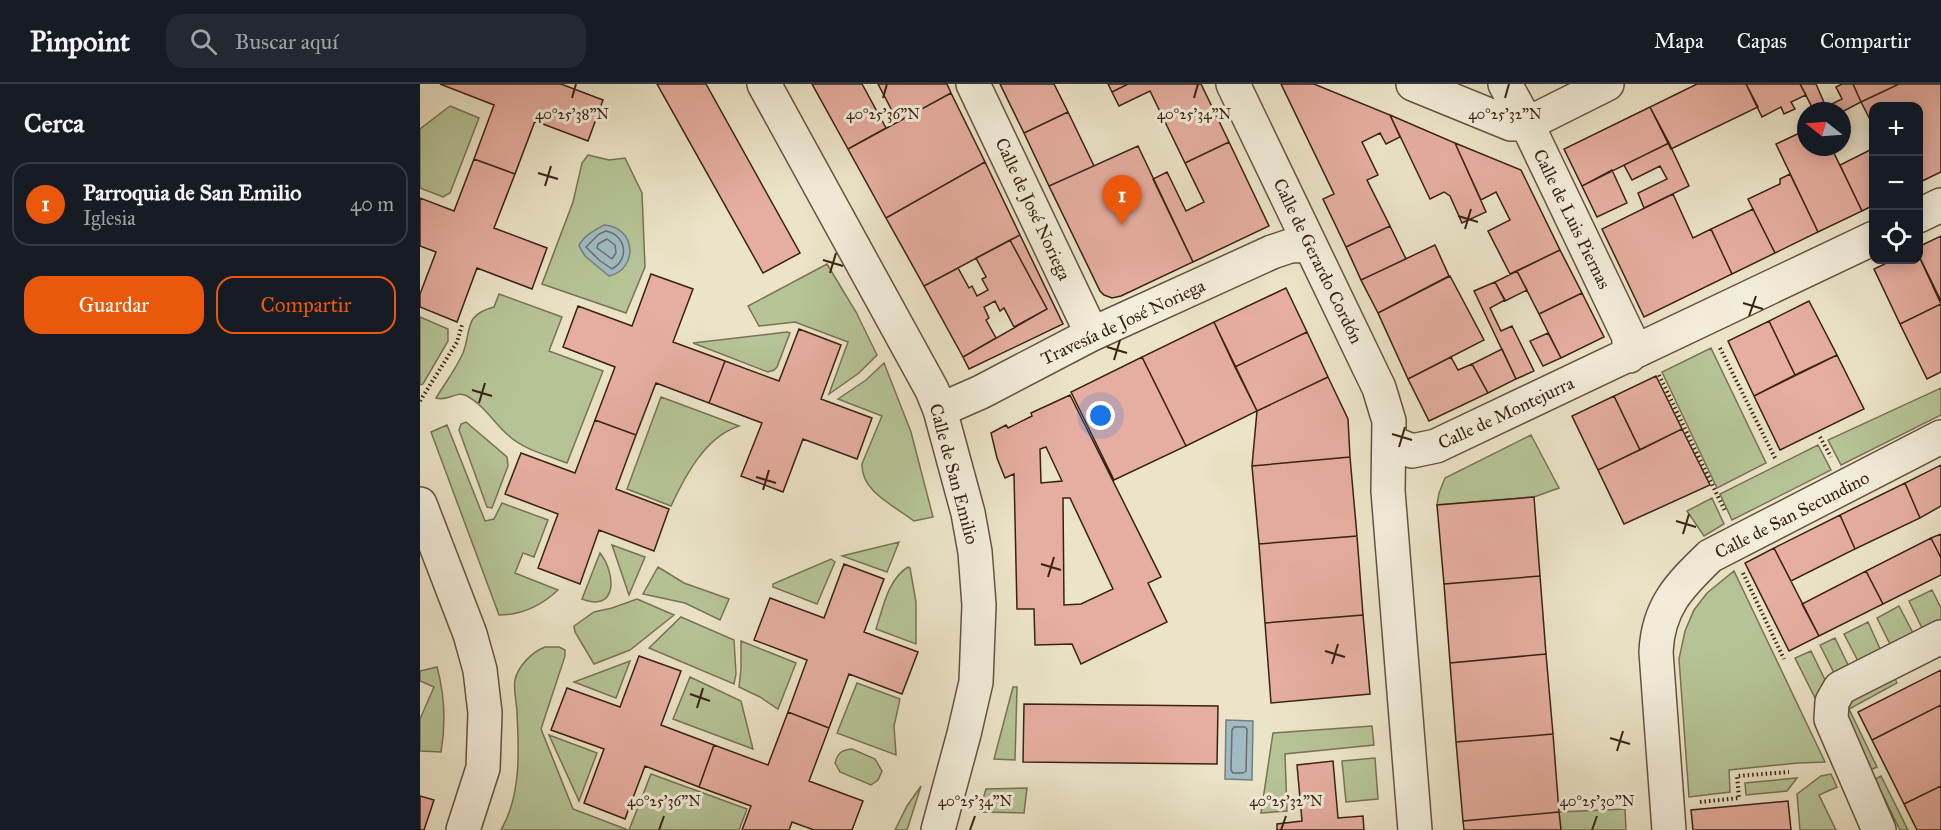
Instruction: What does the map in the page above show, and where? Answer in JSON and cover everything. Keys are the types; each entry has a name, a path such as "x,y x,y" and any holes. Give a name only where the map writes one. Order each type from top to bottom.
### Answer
{"street":[{"name":"Calle de San Emilio","path":"764,84 902,333 940,410 968,513 975,552 979,605 976,682 938,830"},
{"name":"Calle de José Noriega","path":"974,84 1092,334"},
{"name":"Calle de Gerardo Cordón","path":"1233,84 1379,388 1389,421 1390,442"},
{"path":"1413,84 1511,124 1527,124 1607,84"},
{"name":"Calle de Luis Piernas","path":"1505,84 1527,124 1637,351"},
{"path":"1923,214 1941,205"},
{"name":"Calle de Montejurra","path":"1390,442 1412,451 1437,446 1869,240"},
{"name":"Travesía de José Noriega","path":"940,410 981,392 1092,334 1272,252 1290,246 1310,246"},
{"name":"Calle de San Secundino","path":"1669,830 1656,652 1657,632 1665,608 1671,599 1683,582 1710,556 1941,437"},
{"path":"1390,442 1388,491 1415,830"},
{"path":"420,504 470,634 480,670 485,713 483,768 463,830"},
{"path":"1879,830 1831,719 1832,702 1840,688 1941,637"}],"path":[{"path":"1706,319 1776,460"},
{"path":"420,400 457,342 462,325"},
{"path":"1637,351 1716,492"},
{"path":"1738,563 1784,660"},
{"path":"1697,802 1739,798 1737,777 1789,772"}],"green space":[{"path":"450,106 479,118 450,193 443,197 420,188 420,129"},
{"path":"588,155 609,160 625,158 642,193 645,267 626,313 542,284 573,202 582,163"},
{"path":"827,264 856,312 877,355 859,373 829,394 848,342 795,322 759,326 748,306"},
{"path":"499,294 562,317 549,351 603,371 567,463 521,445 503,430 479,404 467,396 459,394 444,399 436,398 463,353 473,319 484,310 494,307"},
{"path":"420,317 448,329 448,341 423,384 420,385"},
{"path":"790,333 777,367 768,372 693,343"},
{"path":"1711,348 1766,463 1717,488 1662,372"},
{"path":"884,363 911,432 933,517 914,521 880,497 867,483 862,464 882,416 838,399 866,380"},
{"path":"1941,388 1941,415 1841,465 1828,440"},
{"path":"661,397 739,426 727,431 706,448 690,470 671,506 627,489"},
{"path":"466,422 507,457 508,466 492,508 487,507 459,430 461,424"},
{"path":"447,425 485,521 494,519 502,503 548,520 534,557 523,553 515,573 558,590 545,601 516,613 499,615 431,432"},
{"path":"1531,435 1559,488 1534,497 1437,505 1445,478"},
{"path":"1818,445 1831,470 1732,520 1720,494"},
{"path":"1712,498 1724,524 1704,536 1687,511"},
{"path":"899,542 887,572 842,556"},
{"path":"612,545 645,557 629,595"},
{"path":"600,553 611,580 608,596 602,601 594,602 582,599"},
{"path":"831,559 835,562 817,604 773,587 773,584"},
{"path":"658,567 684,583 729,599 720,620 685,603 643,594"},
{"path":"908,567 916,602 916,644 876,629 891,586 901,572"},
{"path":"1734,571 1825,762 1729,770 1730,792 1689,797 1679,659 1685,631 1694,610 1707,593"},
{"path":"1932,590 1941,608 1941,621 1923,630 1909,601"},
{"path":"637,599 674,615 630,650 594,664 575,632 574,626 594,612"},
{"path":"1899,606 1914,635 1891,646 1877,618"},
{"path":"681,617 734,640 736,674 734,684 649,648"},
{"path":"1868,622 1881,651 1859,663 1844,634"},
{"path":"1835,638 1849,667 1835,675 1820,645"},
{"path":"741,641 796,663 778,709 739,687"},
{"path":"545,647 559,647 565,650 541,729 573,809 628,830 501,830 512,803 517,773 515,680 526,660"},
{"path":"1811,651 1826,682 1816,700 1795,658"},
{"path":"630,661 616,698 574,682"},
{"path":"437,667 444,710 441,752 420,751 420,719 434,687 420,681 420,671"},
{"path":"1894,676 1897,683 1849,709 1877,767 1870,770 1844,708 1849,700"},
{"path":"690,677 741,701 753,749 673,719"},
{"path":"857,683 900,699 894,726 896,755 837,733"},
{"path":"1013,687 1017,687 1015,760 994,759"},
{"path":"1372,726 1374,745 1285,754 1287,811 1261,813 1273,733"},
{"path":"549,735 597,753 579,801"},
{"path":"852,749 875,759 882,771 878,780 871,785 840,772 835,763 841,752"},
{"path":"1375,758 1378,799 1346,802 1342,761"},
{"path":"651,774 747,809 739,830 629,830"},
{"path":"1831,774 1837,787 1819,795 1836,830 1800,830 1797,794 1821,776"},
{"path":"1881,776 1908,830 1900,830 1875,779"},
{"path":"1797,778 1787,791 1746,795 1745,783"},
{"path":"921,786 907,830 895,830 907,806"},
{"path":"1027,788 1024,813 979,812 986,789"},
{"path":"1625,809 1626,830 1561,830 1559,812"}],"water":[{"path":"604,225 615,227 622,233 628,240 630,249 625,265 619,272 609,276 585,256 579,246 586,236"},
{"path":"1226,720 1253,721 1252,780 1225,779"}],"building":[{"path":"440,84 561,84 603,100 588,141 535,121 515,174 474,159 494,105"},
{"path":"657,84 706,84 800,253 763,273"},
{"path":"812,84 862,84 886,128 848,149"},
{"path":"878,84 947,84 951,93 898,122"},
{"path":"1000,84 1054,84 1068,112 1024,133"},
{"path":"1108,84 1128,84 1112,92"},
{"path":"1128,84 1201,84 1229,142 1185,163 1150,91 1119,106 1112,92"},
{"path":"1281,84 1314,84 1390,115 1400,137 1386,144 1380,133 1362,142 1378,175 1367,180 1390,226 1346,247 1323,199 1334,194"},
{"path":"1697,84 1746,84 1758,107 1671,149 1650,107"},
{"path":"1746,84 1800,84 1806,95 1791,102 1795,109 1784,114 1781,107 1762,117"},
{"path":"1800,84 1816,84 1824,102 1809,102"},
{"path":"1842,84 1853,84 1861,102 1851,107 1851,102 1836,102 1842,99 1836,87"},
{"path":"1853,84 1899,84 1861,102"},
{"path":"1899,84 1941,84 1941,172 1923,181 1923,102 1869,102 1869,117 1861,102"},
{"path":"951,93 985,162 886,218 848,149"},
{"path":"1650,107 1669,143 1582,186 1564,149"},
{"path":"1068,112 1094,166 1049,186 1024,133"},
{"path":"1390,115 1455,143 1486,212 1462,223 1450,196 1444,192 1430,199"},
{"path":"1797,134 1797,156 1835,156 1862,211 1818,232 1776,144"},
{"path":"1229,142 1269,226 1193,262 1153,179 1167,172 1186,211 1204,202 1185,163"},
{"path":"1455,143 1521,170 1560,250 1510,274 1488,231 1510,220 1496,192 1481,200"},
{"path":"1669,143 1689,186 1644,208 1638,193 1667,179 1660,166 1632,180 1624,165"},
{"path":"1138,146 1193,262 1121,296 1112,298 1100,291 1049,186"},
{"path":"1869,150 1869,208 1862,211 1840,165"},
{"path":"474,159 515,174 494,228 547,248 532,289 477,268 457,322 420,307 420,294 436,252 420,246 420,198 454,211"},
{"path":"985,162 1020,235 924,286 886,218"},
{"path":"1612,170 1627,203 1597,217 1582,186"},
{"path":"1790,174 1818,232 1775,253 1748,199 1780,184 1780,179"},
{"path":"1673,194 1693,238 1711,229 1732,274 1644,317 1602,229"},
{"path":"1753,209 1775,253 1732,274 1711,229"},
{"path":"1390,226 1406,259 1361,280 1346,247"},
{"path":"1020,235 1063,324 969,369 963,357 1047,309 1010,240"},
{"path":"1941,236 1941,301 1923,264 1923,245"},
{"path":"1010,240 1047,309 1014,327 1004,308 1000,311 995,301 984,307 989,318 986,320 996,338 963,357 924,286 958,268 969,288 972,286 977,296 988,290 982,279 986,277 976,258"},
{"path":"1435,245 1449,276 1378,313 1361,280"},
{"path":"1560,250 1582,293 1539,314 1517,271"},
{"path":"1885,264 1923,264 1941,304 1900,324 1874,269"},
{"path":"1517,271 1527,290 1505,301 1495,282"},
{"path":"651,274 693,289 673,342 725,361 709,403 656,383 636,435 595,420 615,367 563,347 578,306 632,326"},
{"path":"1450,276 1484,340 1408,379 1378,313"},
{"path":"1495,282 1505,300 1490,308 1501,331 1512,326 1534,371 1516,379 1474,291"},
{"path":"1286,288 1307,332 1235,367 1214,322"},
{"path":"1582,293 1604,337 1561,358 1539,314"},
{"path":"1809,301 1837,355 1795,375 1769,321"},
{"path":"1941,304 1941,372 1927,379 1900,324"},
{"path":"1769,321 1795,375 1754,396 1728,341"},
{"path":"1214,322 1257,411 1186,446 1142,357"},
{"path":"799,329 841,345 821,399 872,418 857,459 803,439 783,492 741,476 762,423 709,403 725,361 779,381"},
{"path":"1307,332 1328,377 1257,411 1235,367"},
{"path":"1548,333 1561,358 1543,366 1530,341"},
{"path":"1502,349 1516,379 1488,393 1472,364"},
{"path":"1837,355 1864,409 1780,450 1754,396"},
{"path":"1142,357 1186,446 1114,480 1071,392"},
{"path":"1451,357 1458,370 1472,364 1488,393 1429,421 1408,379"},
{"path":"1656,376 1682,429 1640,450 1614,396"},
{"path":"1328,377 1348,419 1350,457 1252,466 1257,411"},
{"path":"1070,395 1161,577 1148,583 1167,622 1081,664 1072,644 1035,645 1034,609 1017,609 1014,474 1005,478 991,433 1006,425 1008,428 1032,416 1031,413","holes":["1046,447 1062,481 1041,483 1040,449","1063,498 1070,498 1113,589 1081,604 1064,605"]},
{"path":"1614,396 1640,450 1598,470 1572,416"},
{"path":"595,420 636,435 616,489 669,509 654,551 599,530 580,584 538,568 558,514 505,494 521,453 575,473"},
{"path":"1682,429 1710,485 1624,524 1598,470"},
{"path":"1350,457 1357,536 1259,544 1252,466"},
{"path":"1941,465 1941,506 1920,518 1905,483"},
{"path":"1905,483 1920,518 1855,549 1840,515"},
{"path":"1534,497 1540,576 1444,584 1437,505"},
{"path":"1840,515 1855,549 1791,581 1774,548"},
{"path":"1941,534 1941,558 1931,538"},
{"path":"1357,536 1363,615 1265,623 1259,544"},
{"path":"1931,538 1941,558 1941,575 1883,604 1866,571"},
{"path":"1774,548 1819,636 1789,651 1745,563"},
{"path":"844,564 884,579 864,632 918,652 902,694 849,674 829,728 788,712 807,660 754,640 770,598 824,618"},
{"path":"1866,571 1883,604 1819,636 1802,604"},
{"path":"1540,576 1546,654 1450,663 1444,584"},
{"path":"1363,615 1370,694 1271,703 1265,623"},
{"path":"1546,654 1553,734 1456,742 1450,663"},
{"path":"639,656 681,671 661,725 714,745 699,787 645,766 625,819 584,803 604,749 551,730 567,688 620,707"},
{"path":"1941,670 1941,705 1872,740 1858,712"},
{"path":"1024,704 1218,706 1217,764 1023,762"},
{"path":"1941,705 1941,786 1904,804 1872,740"},
{"path":"788,712 829,728 809,781 863,801 852,830 814,830 792,822 789,830 742,830 751,806 699,787 714,745 768,765"},
{"path":"1553,734 1559,812 1463,821 1456,742"},
{"path":"1333,761 1338,818 1363,816 1364,830 1277,830 1277,824 1302,821 1297,765"},
{"path":"1941,786 1941,830 1917,830 1904,804"},
{"path":"420,796 434,800 424,830 420,830"},
{"path":"1788,801 1791,830 1693,830 1691,810"},
{"path":"1559,812 1561,830 1464,830 1463,821"}],"place":[{"name":"Parroquia de San Emilio","path":"1122,225"}]}
